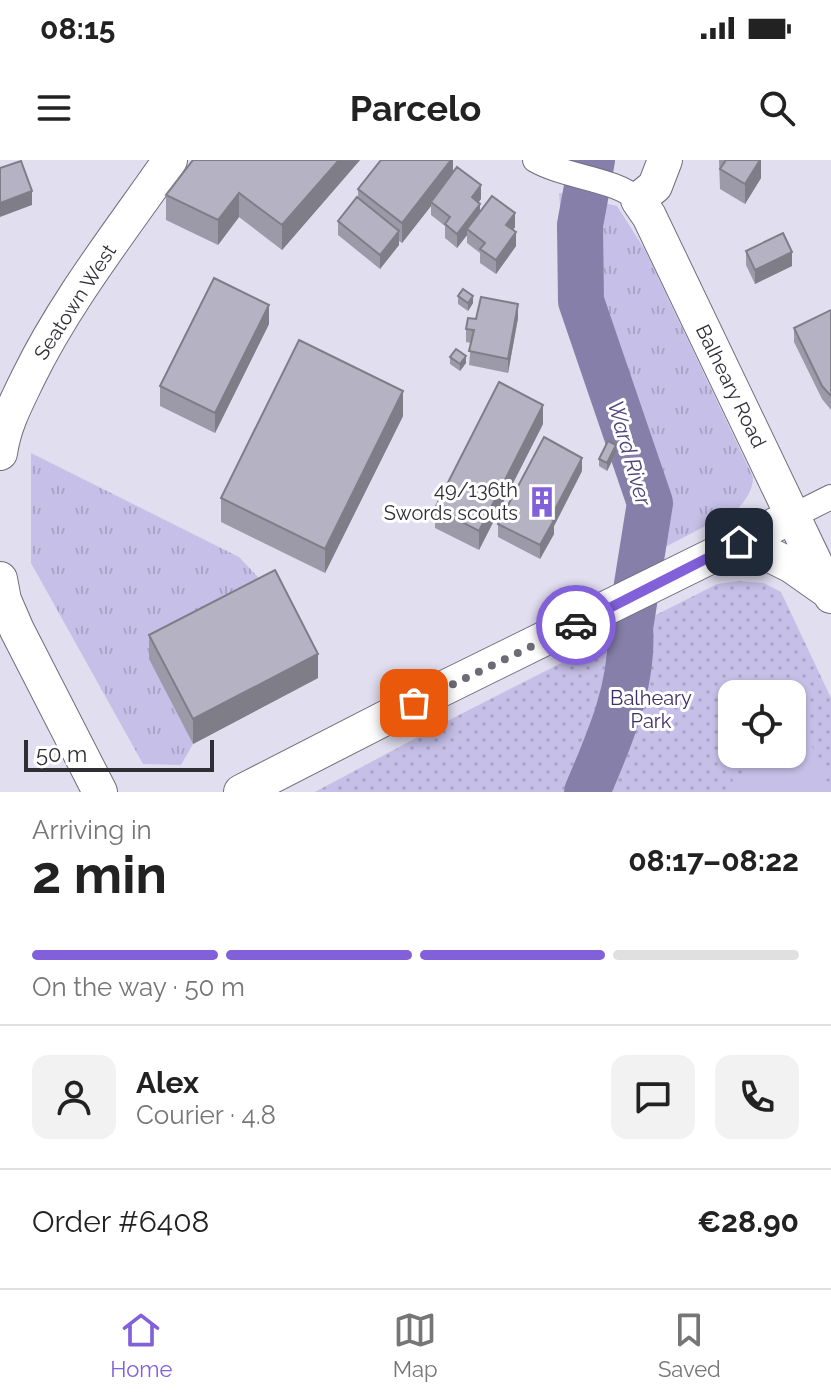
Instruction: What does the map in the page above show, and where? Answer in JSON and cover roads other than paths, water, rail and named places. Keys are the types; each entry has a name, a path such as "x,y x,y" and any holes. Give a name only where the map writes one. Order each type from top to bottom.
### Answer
{"main road":[{"name":"Seatown West","path":"0,453 4,427 45,345 100,259 170,160"},
{"path":"627,193 655,186 665,160"},
{"name":"Balheary Road","path":"627,193 649,216 830,594"},
{"path":"241,792 793,516"},
{"path":"722,551 770,555 792,566 830,594"},
{"path":"0,579 4,600 17,630 100,792"}],"street":[{"path":"535,160 562,173 627,193"},
{"path":"793,516 831,497"}],"waterway":[{"name":"Ward River","path":"587,792 624,691 630,628 650,503 581,301 580,225 592,160"}],"place":[{"name":"49/136th Swords scouts","path":"542,502"}],"park label":[{"name":"Balheary Park","path":"651,710"}]}
